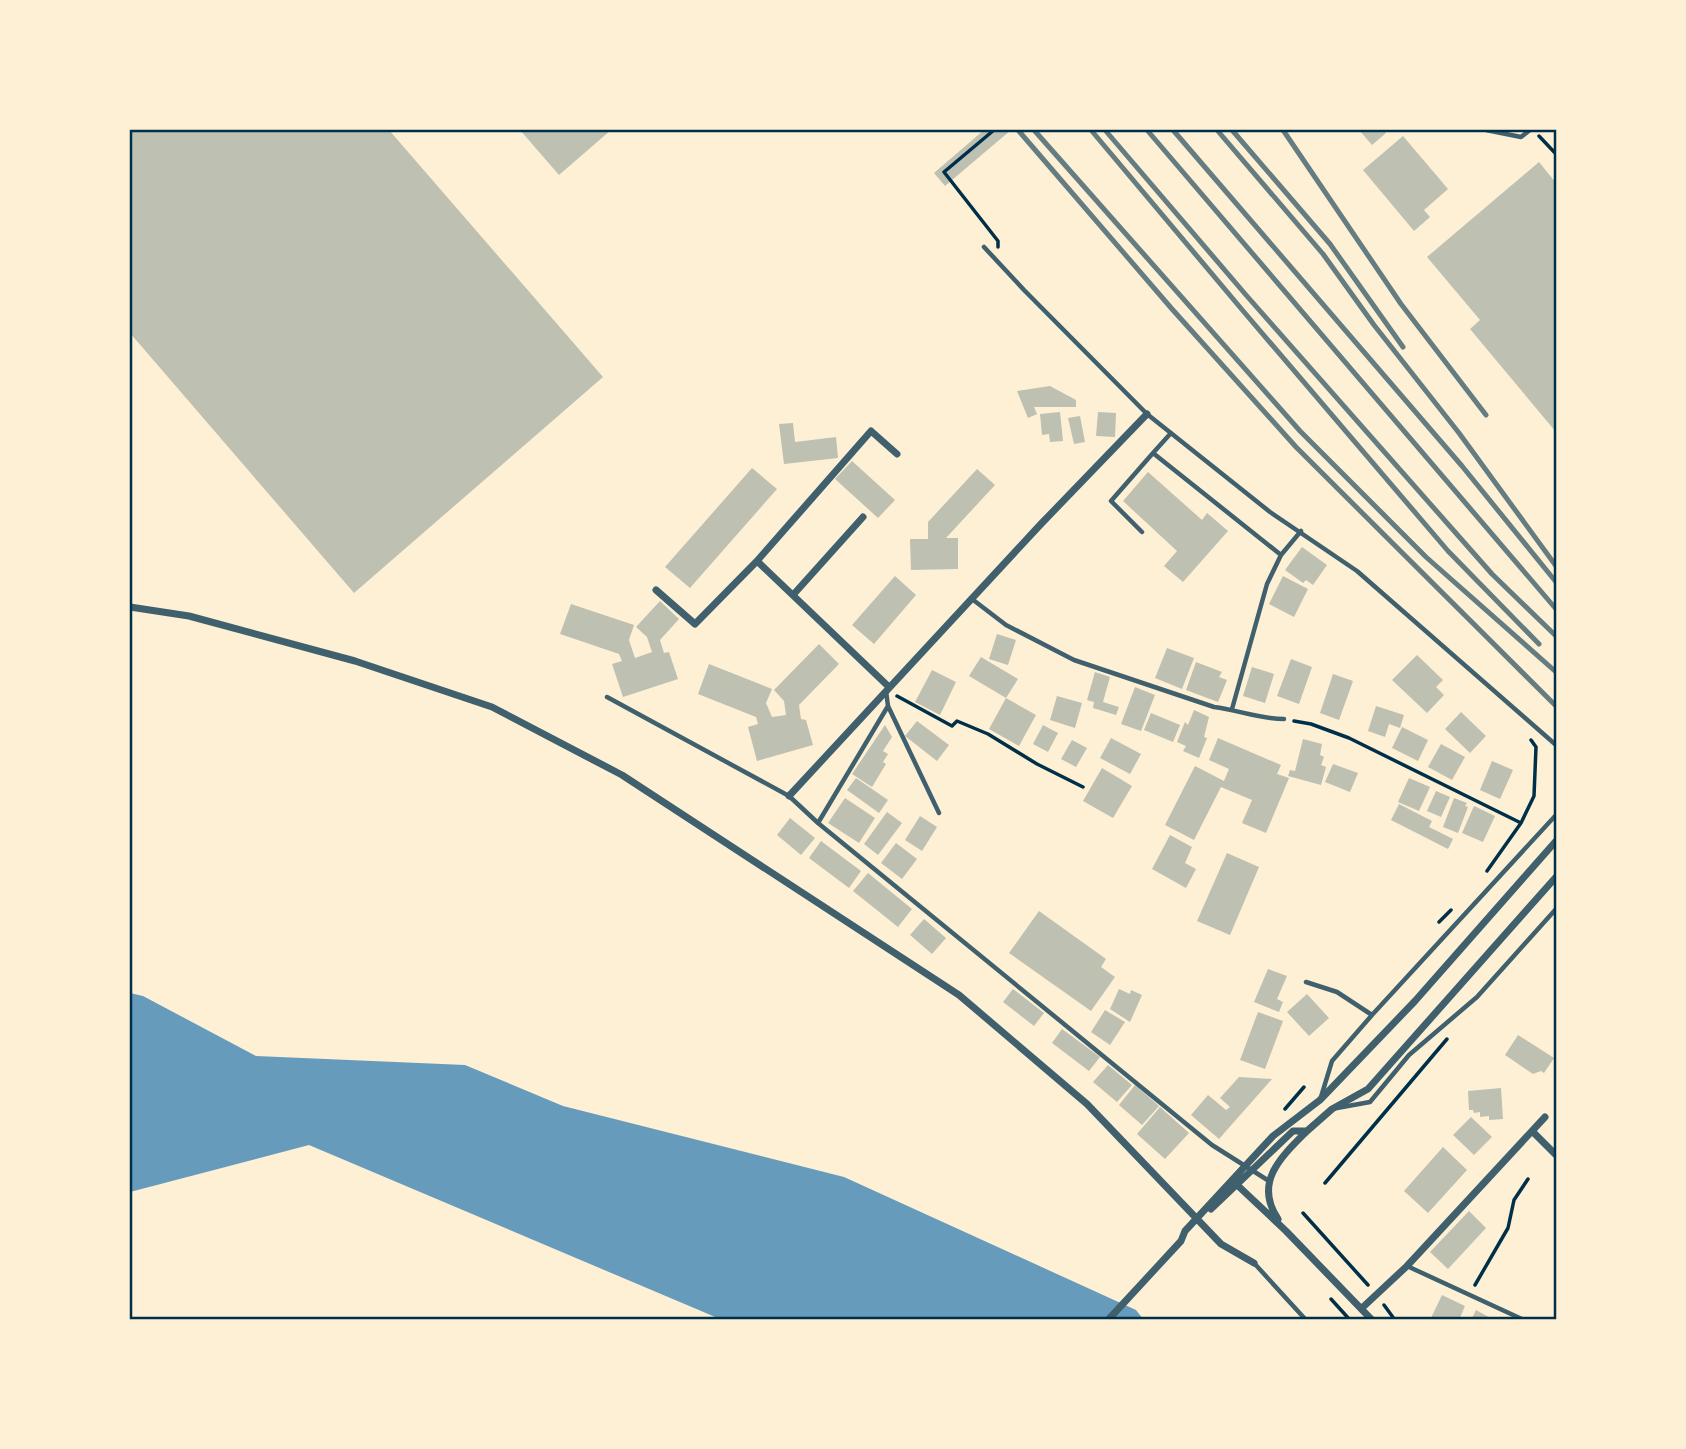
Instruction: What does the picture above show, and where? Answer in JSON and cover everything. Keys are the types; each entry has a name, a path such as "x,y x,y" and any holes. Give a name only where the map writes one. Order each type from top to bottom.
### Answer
{"street":[{"path":"789,796 1040,525 1147,414"},
{"path":"656,590 695,624 757,561 871,431 897,454"},
{"path":"793,595 863,517"},
{"path":"757,561 887,689"},
{"path":"130,607 190,615 380,669 492,707 622,775 959,995 1087,1104 1221,1244 1254,1263"},
{"path":"1249,1168 1273,1136 1320,1100 1415,1001 1556,841"},
{"path":"1286,1231 1270,1207 1269,1181 1277,1164 1307,1131 1332,1109 1368,1089 1556,877"},
{"path":"1362,1308 1407,1266 1545,1117"},
{"path":"1108,1320 1183,1239 1185,1231 1249,1168 1293,1131 1307,1131"},
{"path":"1532,1131 1555,1154"},
{"path":"1235,1182 1372,1320"}],"lane":[{"path":"1486,130 1521,137 1531,130"},
{"path":"984,247 1147,414 1270,512 1357,571 1556,745"},
{"path":"1142,532 1111,502 1171,432"},
{"path":"1153,453 1281,555"},
{"path":"1232,709 1267,584 1281,555 1301,531"},
{"path":"972,599 1006,625 1074,660 1214,707 1266,719 1284,719"},
{"path":"887,689 888,706 939,813"},
{"path":"607,697 789,796 818,823 1212,1144 1269,1181"},
{"path":"818,823 888,706"},
{"path":"1320,1100 1332,1061 1556,815"},
{"path":"1332,1109 1370,1102 1409,1055 1477,997 1556,909"},
{"path":"1306,982 1337,992 1372,1015"},
{"path":"1254,1263 1306,1320"},
{"path":"1407,1266 1524,1320"}],"path":[{"path":"994,130 944,172 998,241 998,262"},
{"path":"1531,130 1556,155"},
{"path":"887,689 952,726 957,721 979,730 1083,787"},
{"path":"1284,719 1311,724 1349,738 1521,823"},
{"path":"1480,881 1521,823 1534,796 1536,747 1530,737"},
{"path":"1439,923 1455,906"},
{"path":"1325,1183 1450,1037"},
{"path":"1470,1293 1508,1228 1514,1200 1528,1179"},
{"path":"1303,1213 1395,1320"}],"water":[{"path":"130,993 143,996 256,1056 465,1065 563,1106 844,1177 1136,1310 1143,1319 720,1319 309,1145 130,1192"}],"building":[{"path":"130,130 389,130 603,377 354,593 130,333"},
{"path":"520,130 611,130 559,175"},
{"path":"984,130 1011,130 945,186 934,173"},
{"path":"1359,130 1383,130 1386,133 1372,145"},
{"path":"1403,136 1448,189 1424,210 1430,217 1414,231 1363,170"},
{"path":"1539,162 1556,183 1556,432 1470,329 1480,320 1427,257"},
{"path":"1050,386 1076,400 1076,407 1034,407 1037,414 1028,418 1017,391"},
{"path":"1060,412 1063,441 1050,442 1049,434 1042,435 1040,414"},
{"path":"1098,412 1116,413 1115,437 1096,436"},
{"path":"1080,416 1085,442 1074,444 1068,418"},
{"path":"793,423 795,442 836,437 838,458 784,464 779,424"},
{"path":"852,461 895,500 878,518 835,479"},
{"path":"752,468 777,489 690,588 665,567"},
{"path":"977,469 995,485 946,538 958,538 958,569 911,570 910,539 928,539 928,522"},
{"path":"1148,472 1202,520 1207,513 1228,531 1183,582 1164,566 1177,551 1123,501"},
{"path":"1302,547 1327,565 1313,585 1306,580 1303,583 1285,570"},
{"path":"895,576 916,595 874,644 852,625"},
{"path":"1283,576 1308,589 1294,617 1269,604"},
{"path":"660,601 679,619 660,640 664,653 669,652 678,679 623,697 612,664 622,661 619,654 560,634 571,604 634,625 629,640 635,658 652,652 647,637 636,627"},
{"path":"997,634 1016,640 1008,665 989,659"},
{"path":"819,644 839,664 799,705 801,719 806,720 813,745 757,761 748,727 758,724 756,717 698,694 709,664 772,689 766,703 772,717 786,715 784,701 774,690"},
{"path":"1167,648 1194,658 1182,689 1155,678"},
{"path":"1417,655 1443,680 1436,687 1444,695 1427,713 1392,680"},
{"path":"981,657 1018,679 1006,698 969,676"},
{"path":"1291,659 1312,667 1299,704 1277,696"},
{"path":"1196,662 1222,672 1219,677 1227,680 1218,702 1186,690"},
{"path":"1252,667 1274,674 1265,703 1243,696"},
{"path":"932,670 956,682 940,715 915,702"},
{"path":"1095,672 1110,677 1103,702 1119,707 1116,715 1093,708 1094,702 1087,700"},
{"path":"1333,674 1353,681 1339,720 1320,713"},
{"path":"1135,687 1155,695 1141,731 1121,724"},
{"path":"1057,696 1082,703 1075,728 1050,720"},
{"path":"1006,698 1036,715 1019,746 989,729"},
{"path":"1376,706 1404,715 1400,728 1389,724 1385,737 1368,731"},
{"path":"1194,710 1209,717 1204,737 1207,738 1199,758 1183,751 1186,746 1177,742 1185,722 1188,725"},
{"path":"1461,712 1486,736 1470,753 1445,729"},
{"path":"1151,713 1180,725 1173,742 1144,730"},
{"path":"917,721 949,745 937,761 905,736"},
{"path":"885,725 892,737 883,751 888,754 883,762 886,764 872,787 852,774"},
{"path":"1043,725 1058,733 1048,752 1033,744"},
{"path":"1402,727 1428,740 1418,761 1392,748"},
{"path":"1111,738 1141,754 1130,774 1100,758"},
{"path":"1218,738 1281,765 1277,774 1289,778 1266,833 1242,823 1252,800 1221,787 1194,840 1165,825 1195,766 1224,781 1229,769 1209,760"},
{"path":"1303,739 1322,744 1320,755 1324,757 1321,765 1326,767 1321,785 1288,776 1290,770 1295,771"},
{"path":"1072,740 1087,748 1076,767 1061,759"},
{"path":"1441,744 1465,757 1452,780 1428,767"},
{"path":"1492,761 1513,770 1500,799 1480,790"},
{"path":"1333,764 1358,773 1350,792 1325,782"},
{"path":"1102,768 1132,786 1113,818 1083,801"},
{"path":"856,778 888,800 879,813 847,790"},
{"path":"1409,778 1430,787 1419,811 1398,802"},
{"path":"1436,791 1450,797 1441,817 1427,811"},
{"path":"845,798 875,818 859,843 828,823"},
{"path":"1454,798 1467,803 1465,806 1468,807 1458,833 1443,827"},
{"path":"1399,804 1432,821 1429,827 1453,839 1448,849 1391,820"},
{"path":"1474,806 1495,816 1483,842 1462,833"},
{"path":"887,812 902,823 878,855 864,844"},
{"path":"920,816 937,827 922,851 905,840"},
{"path":"790,818 815,838 801,855 777,835"},
{"path":"1170,835 1192,847 1185,863 1196,869 1186,888 1152,869"},
{"path":"821,841 861,871 849,888 809,858"},
{"path":"896,843 917,859 902,879 881,863"},
{"path":"1227,853 1259,867 1230,935 1197,921"},
{"path":"868,873 912,909 898,927 853,891"},
{"path":"1039,911 1106,959 1101,967 1115,977 1091,1011 1009,953"},
{"path":"924,919 946,938 932,954 910,935"},
{"path":"1268,969 1287,976 1277,999 1283,1002 1279,1012 1254,1002"},
{"path":"1013,989 1044,1013 1034,1026 1003,1002"},
{"path":"1119,989 1142,995 1130,1022 1110,1009"},
{"path":"1307,994 1329,1018 1309,1036 1287,1012"},
{"path":"1105,1010 1125,1022 1110,1045 1091,1032"},
{"path":"1258,1012 1283,1021 1265,1069 1240,1060"},
{"path":"1062,1029 1100,1057 1089,1071 1052,1043"},
{"path":"1518,1035 1554,1058 1544,1073 1541,1071 1533,1074 1505,1055"},
{"path":"1108,1065 1132,1085 1117,1102 1093,1082"},
{"path":"1239,1077 1272,1079 1219,1139 1191,1115 1208,1095 1226,1110 1230,1107 1220,1098"},
{"path":"1135,1085 1159,1106 1142,1125 1119,1105"},
{"path":"1501,1088 1503,1119 1489,1120 1489,1116 1480,1117 1480,1112 1469,1110 1468,1091"},
{"path":"1160,1107 1189,1133 1165,1159 1137,1134"},
{"path":"1471,1117 1492,1137 1474,1155 1453,1135"},
{"path":"1443,1147 1467,1170 1428,1213 1404,1191"},
{"path":"1469,1211 1486,1228 1448,1269 1430,1252"},
{"path":"1442,1295 1465,1306 1459,1320 1430,1320"},
{"path":"1476,1310 1494,1320 1471,1320"}],"railway":[{"path":"1018,130 1172,309 1296,447 1556,706"},
{"path":"1034,130 1300,431 1426,557 1556,672"},
{"path":"1091,130 1448,551 1539,644"},
{"path":"1105,130 1246,295 1492,574 1556,636"},
{"path":"1147,130 1556,609"},
{"path":"1173,130 1462,466 1556,582"},
{"path":"1217,130 1323,254 1556,566"},
{"path":"1232,130 1330,244 1403,347"},
{"path":"1283,130 1401,304 1486,415"}]}
